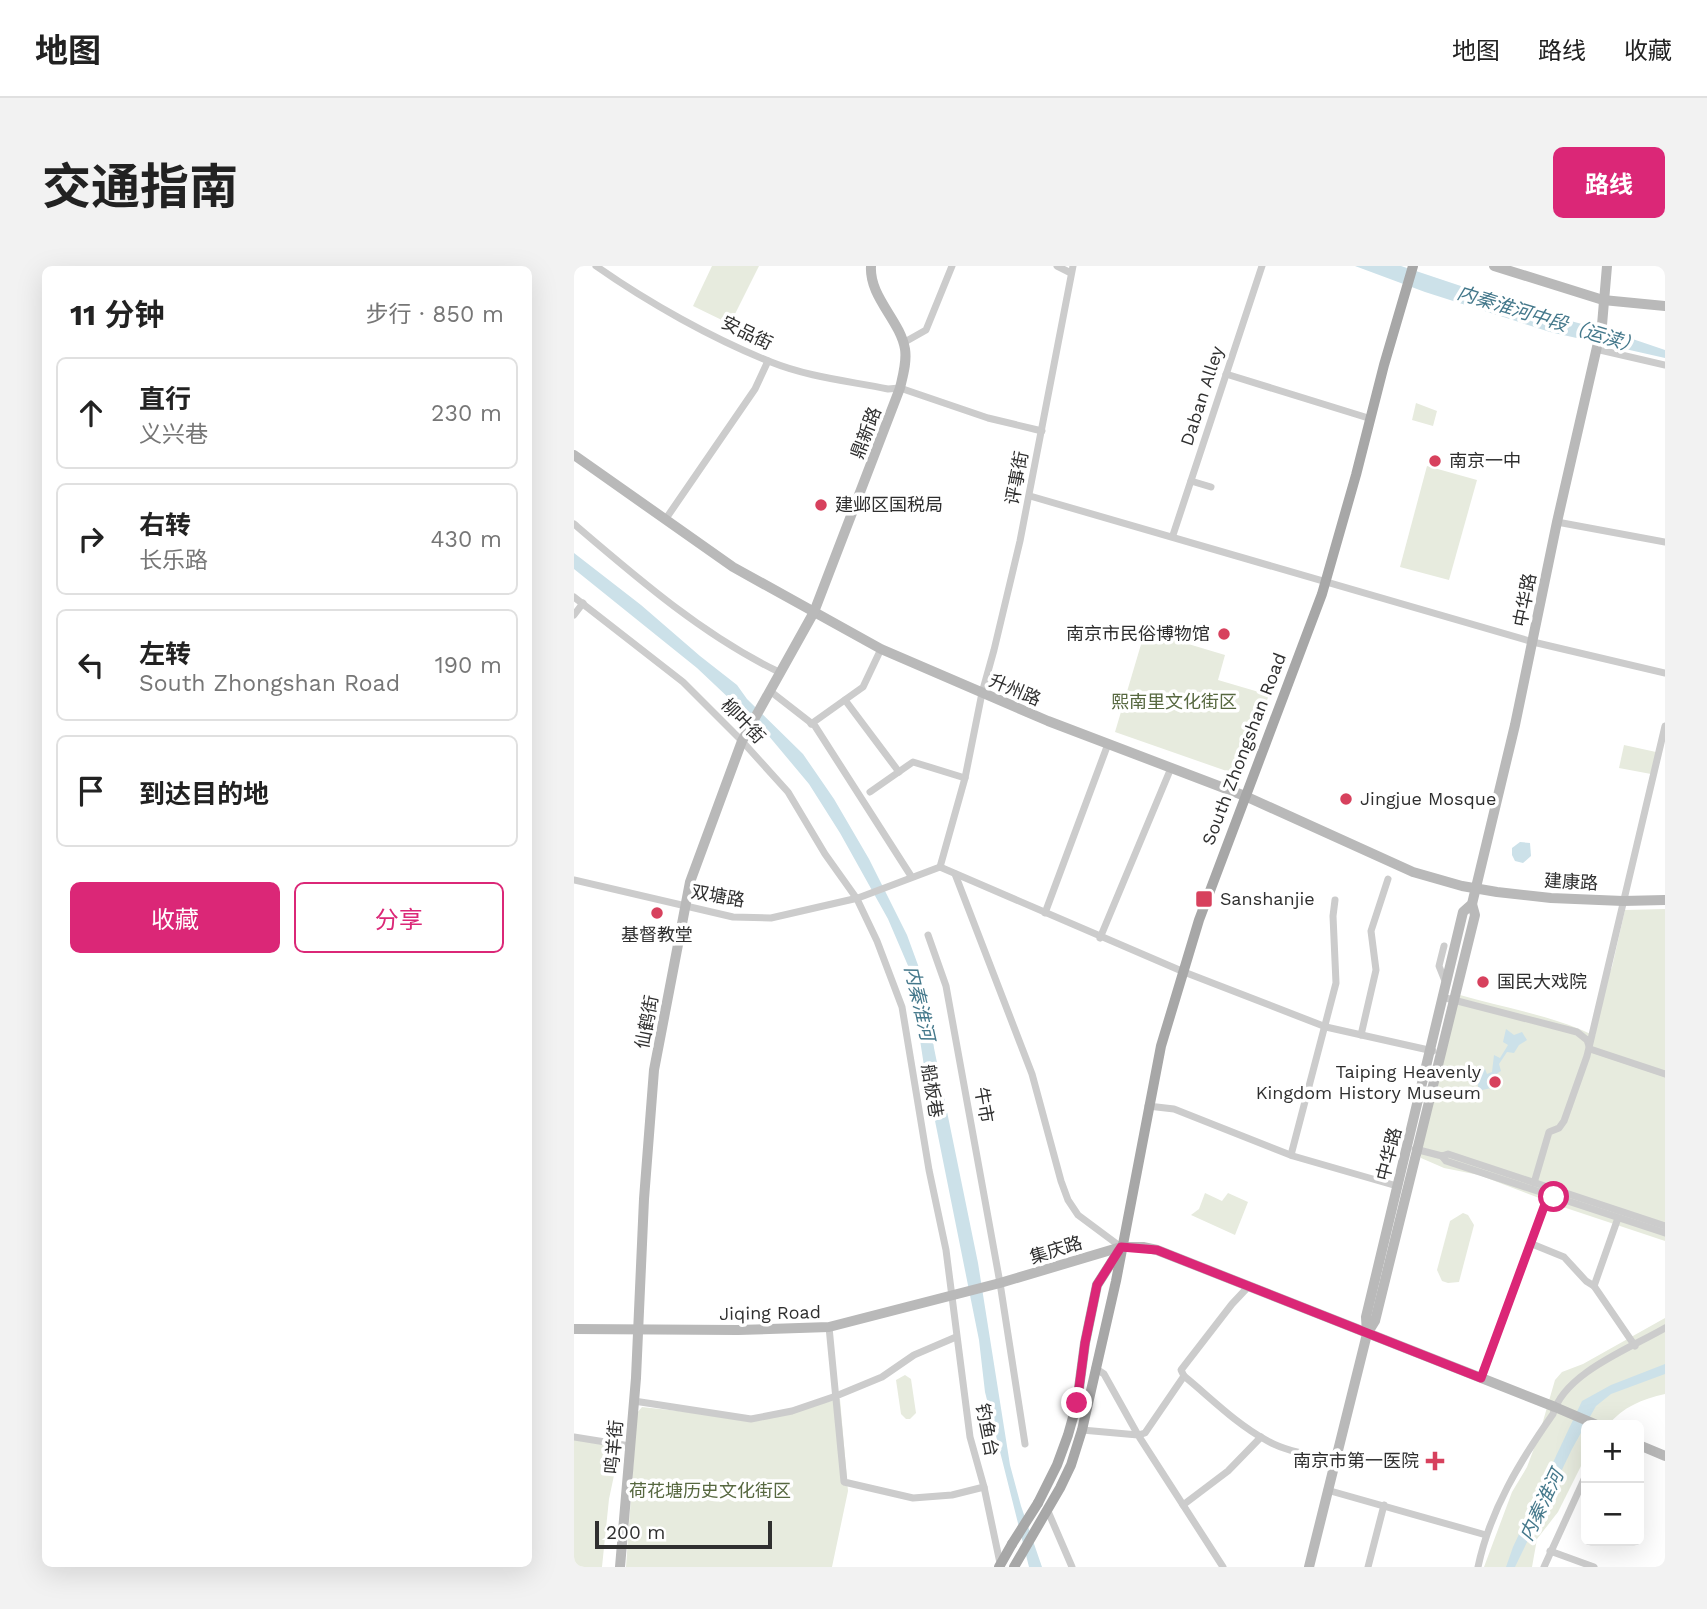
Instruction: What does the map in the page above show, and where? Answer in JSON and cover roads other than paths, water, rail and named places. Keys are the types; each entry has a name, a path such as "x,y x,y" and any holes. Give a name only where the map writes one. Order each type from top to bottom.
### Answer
{"main road":[{"path":"871,266 873,283 904,343"},
{"path":"1494,266 1603,300 1665,306"},
{"name":"中华路","path":"1367,1334 1366,1317 1407,1147 1475,915 1472,904 1597,352 1607,266"},
{"name":"South Zhongshan Road","path":"1043,1505 1071,1465 1082,1430 1116,1281 1161,1046 1199,920 1325,581 1413,267"},
{"name":"鼎新路","path":"814,612 900,388 905,366 904,343"},
{"name":"升州路","path":"574,455 733,567 881,649 1108,744 1245,796 1413,872 1476,889"},
{"path":"770,691 814,612"},
{"name":"仙鹤街","path":"639,1330 644,1199 654,1070 685,906 690,882 744,736 770,691"},
{"name":"建康路","path":"1476,889 1551,898 1665,900"},
{"name":"中华路","path":"1309,1567 1367,1334 1375,1321 1436,1051 1442,997 1463,912 1472,904"},
{"path":"1121,1247 1157,1250 1584,1420"},
{"name":"South Zhongshan Road","path":"1043,1505 1077,1403 1085,1343 1097,1285 1121,1247"},
{"name":"集庆路","path":"957,1295 1121,1247"},
{"name":"Jiqing Road","path":"574,1329 830,1328 957,1295"},
{"name":"鸣羊街","path":"620,1567 639,1330"},
{"path":"1644,1447 1665,1456"},
{"path":"1000,1566 1012,1544 1043,1505"},
{"path":"1014,1567 1023,1553 1043,1505"}],"street":[{"name":"安品街","path":"596,266 630,290 768,361 806,373 888,389 900,388 988,418 1042,431"},
{"path":"904,343 926,330 952,266"},
{"path":"1057,266 1072,270"},
{"name":"Daban Alley","path":"1172,536 1262,266"},
{"name":"评事街","path":"940,867 965,778 982,693 1030,496 1072,270"},
{"path":"1597,352 1665,365"},
{"path":"665,520 755,388 768,361"},
{"path":"1226,373 1365,416"},
{"path":"1191,481 1210,487"},
{"path":"1030,496 1533,642 1665,673"},
{"path":"1557,522 1665,542"},
{"path":"574,524 712,632 750,658 779,673"},
{"name":"柳叶街","path":"574,597 683,682 744,736 788,792 825,854 857,898"},
{"path":"574,615 583,603"},
{"path":"811,724 863,687 881,649"},
{"path":"770,691 811,724 911,876 940,867 1100,938 1326,1027 1436,1051"},
{"path":"845,700 899,772"},
{"path":"1534,1183 1549,1132 1559,1128 1572,1104 1665,726"},
{"path":"1045,914 1108,744"},
{"path":"870,792 913,762 965,778"},
{"path":"1100,938 1171,768"},
{"path":"955,874 1032,1074 1064,1190 1078,1215 1121,1247"},
{"name":"双塘路","path":"574,880 733,917 771,919 857,898 911,876"},
{"path":"1361,1035 1376,970 1371,931 1388,879"},
{"name":"船板巷","path":"857,898 902,1007 957,1295"},
{"path":"1291,1155 1336,983 1333,916 1335,900"},
{"name":"牛市","path":"928,935 946,986 972,1122 1025,1444"},
{"path":"1444,946 1439,966 1445,986"},
{"path":"1442,997 1577,1032 1587,1040 1588,1047"},
{"path":"1588,1047 1665,1074"},
{"path":"1148,1106 1174,1109 1291,1155 1397,1186"},
{"path":"1407,1147 1551,1194 1665,1226"},
{"path":"1441,1156 1448,1154 1534,1183 1551,1194 1665,1233"},
{"path":"1481,1378 1551,1194"},
{"path":"1594,1286 1618,1218"},
{"path":"1532,1244 1564,1258 1594,1286 1635,1346"},
{"path":"1248,1287 1181,1370 1184,1376 1215,1404 1261,1437 1287,1449 1334,1460"},
{"name":"钓鱼台","path":"957,1295 956,1337 970,1437 984,1487 1000,1566"},
{"path":"830,1328 844,1482 913,1498 952,1495 984,1487"},
{"path":"1478,1567 1486,1535 1508,1485 1580,1377 1665,1328"},
{"path":"634,1401 751,1419 792,1411 882,1377 914,1354 956,1337"},
{"path":"1095,1368 1104,1374 1138,1435 1223,1567"},
{"path":"1082,1430 1138,1435 1145,1433 1184,1376"},
{"path":"574,1437 630,1446"},
{"path":"1183,1505 1228,1471 1261,1437"},
{"path":"1544,1567 1582,1483"},
{"path":"1327,1490 1486,1535"},
{"path":"1043,1505 1072,1567"},
{"path":"1368,1567 1384,1505"},
{"path":"1550,1550 1594,1567"}],"water":[{"name":"内秦淮河中段（运渎）","path":"1355,266 1401,266 1665,350 1665,358 1550,332 1425,292"},
{"name":"内秦淮河","path":"574,553 737,685 747,699 803,754 834,799 869,859 907,935 926,987 934,1048 978,1263 1010,1465 1042,1567 1029,1567 985,1392 979,1340 924,1066 909,968 888,919 809,784 768,735 697,668 574,569"},
{"path":"1520,842 1530,843 1531,856 1523,863 1515,861 1512,855 1512,848"},
{"path":"1506,1029 1514,1035 1522,1032 1527,1040 1519,1045 1514,1053 1507,1052 1499,1064 1501,1071 1493,1076 1491,1088 1478,1091 1482,1068 1487,1074 1492,1072 1494,1055 1500,1058 1508,1045 1503,1042"},
{"name":"内秦淮河","path":"1665,1364 1665,1374 1611,1394 1596,1406 1588,1420 1581,1420 1581,1433 1515,1567 1506,1567 1582,1401 1611,1385"}],"place":[{"name":"南京一中","path":"1435,461"},
{"name":"建邺区国税局","path":"821,505"},
{"name":"南京市民俗博物馆","path":"1224,634"},
{"name":"Jingjue Mosque","path":"1346,799"},
{"name":"Sanshanjie","path":"1204,899"},
{"name":"基督教堂","path":"657,913"},
{"name":"国民大戏院","path":"1483,982"},
{"name":"Taiping Heavenly Kingdom History Museum","path":"1495,1082"},
{"name":"南京市第一医院","path":"1435,1461"}],"park label":[{"name":"熙南里文化街区","path":"1174,702"},
{"name":"荷花塘历史文化街区","path":"710,1491"}]}
